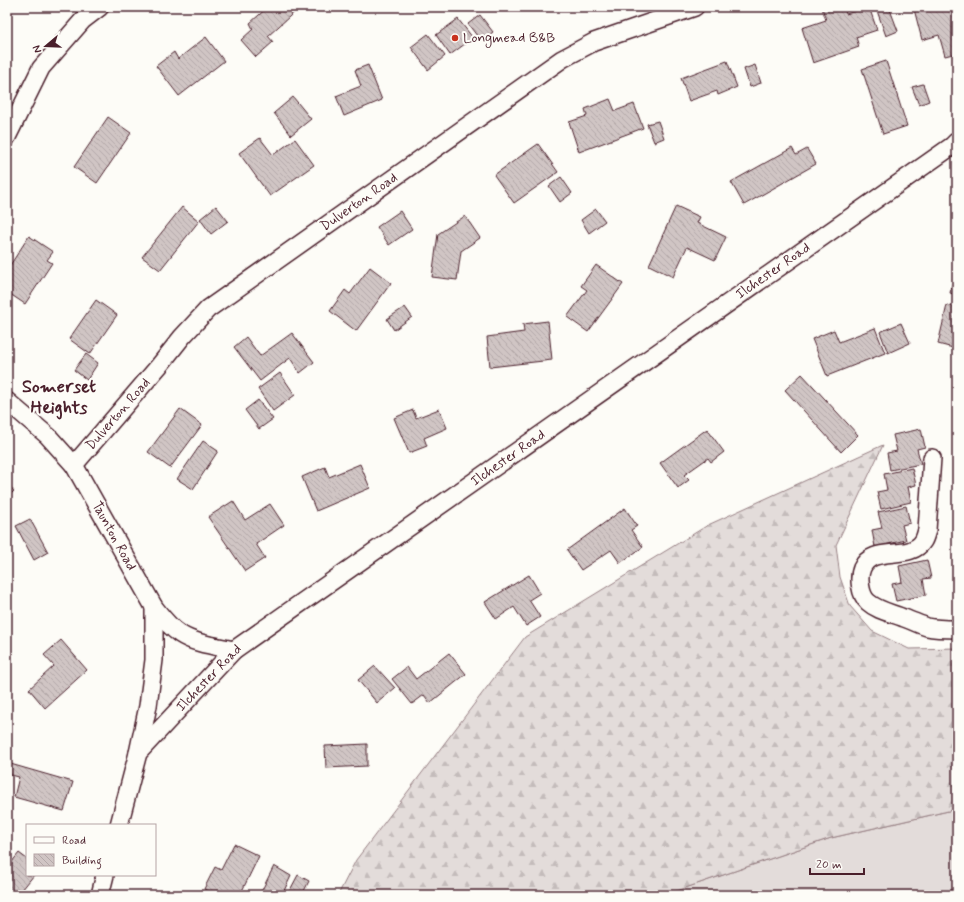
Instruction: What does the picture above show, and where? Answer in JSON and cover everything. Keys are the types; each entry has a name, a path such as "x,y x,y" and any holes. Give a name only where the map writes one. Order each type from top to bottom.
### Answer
{"street":[{"path":"7,137 41,68 83,20 100,7"},
{"name":"Dulverton Road","path":"74,464 159,366 182,336 208,309 562,59 594,42 695,7"},
{"name":"Ilchester Road","path":"119,824 138,753 234,650 952,146 957,141"},
{"name":"Taunton Road","path":"7,401 48,436 74,464 154,606 166,621 179,634 195,641 234,650"},
{"path":"932,458 927,530 923,541 918,547 909,551 881,554 866,561 862,568 860,584 867,601 879,610 928,627 957,629"},
{"path":"138,753 148,706 154,660 154,606"},
{"path":"100,895 105,876"}],"green space":[{"path":"883,445 836,545 840,577 850,606 872,631 909,649 957,648 957,809 831,838 665,895 338,895 356,860 525,637 708,525"},
{"path":"957,809 957,895 665,895 831,838"}],"building":[{"path":"268,7 300,7 268,36 273,42 256,57 241,40 253,29 250,23"},
{"path":"844,7 846,14 869,7 877,30 856,37 859,47 813,63 802,28 826,20 822,8"},
{"path":"889,7 898,31 886,36 876,8"},
{"path":"922,7 957,7 957,53 945,56 939,35 922,40 914,9"},
{"path":"480,15 493,32 481,41 468,24"},
{"path":"458,19 473,38 450,55 436,35"},
{"path":"428,34 445,56 428,70 411,47"},
{"path":"206,37 224,61 179,96 156,66 174,52 178,59"},
{"path":"727,61 737,87 718,95 717,91 689,101 681,78"},
{"path":"886,61 907,126 883,134 862,69"},
{"path":"368,65 382,100 344,116 336,96 361,86 355,70"},
{"path":"755,65 761,83 750,87 744,69"},
{"path":"923,84 929,101 919,105 912,87"},
{"path":"293,97 311,119 291,135 274,113"},
{"path":"610,99 615,111 634,104 643,128 579,152 569,122 587,116 585,109"},
{"path":"108,117 131,133 97,183 74,167"},
{"path":"658,121 664,138 654,142 647,124"},
{"path":"260,138 273,155 295,139 314,165 270,196 239,153"},
{"path":"538,144 558,172 514,203 494,175"},
{"path":"792,148 796,155 807,149 816,164 744,205 731,182"},
{"path":"561,177 572,193 560,202 549,186"},
{"path":"216,206 228,221 211,234 200,219"},
{"path":"676,206 700,217 697,223 726,237 715,260 687,247 673,277 649,265"},
{"path":"182,207 199,221 160,270 142,257"},
{"path":"596,209 605,221 589,233 581,220"},
{"path":"400,211 412,229 389,245 377,227"},
{"path":"465,216 480,238 461,251 457,280 432,277 438,234"},
{"path":"29,236 53,252 47,260 52,263 25,304 7,292 7,270"},
{"path":"596,265 623,284 588,332 567,317 587,290 581,286"},
{"path":"957,265 957,295 950,293"},
{"path":"370,267 391,283 356,331 330,311 345,290 350,294"},
{"path":"96,300 117,315 90,354 69,339"},
{"path":"947,305 957,308 957,349 938,344"},
{"path":"405,307 412,317 394,330 387,319"},
{"path":"548,321 552,360 490,367 487,337 524,332 523,324"},
{"path":"901,323 910,343 888,353 880,332"},
{"path":"875,328 885,353 827,376 812,339 834,330 839,342"},
{"path":"292,333 314,362 300,373 290,358 260,381 234,347 246,337 260,356"},
{"path":"86,354 98,363 87,380 74,370"},
{"path":"280,373 295,395 273,411 258,389"},
{"path":"802,374 858,435 841,452 785,390"},
{"path":"258,400 273,419 259,429 245,410"},
{"path":"180,409 202,425 170,468 148,452"},
{"path":"439,409 447,428 424,438 427,446 409,453 394,418 413,410 416,418"},
{"path":"707,429 724,452 711,462 708,458 684,475 689,480 678,488 660,463"},
{"path":"921,429 925,447 917,449 921,464 890,470 887,453 897,451 893,435"},
{"path":"203,441 218,451 193,489 177,479"},
{"path":"360,464 370,488 316,511 302,477 325,467 329,477"},
{"path":"912,468 916,485 908,487 911,502 881,509 877,492 887,490 884,474"},
{"path":"7,483 14,491 7,498"},
{"path":"233,501 245,520 270,504 284,525 256,544 265,558 245,571 208,517"},
{"path":"906,506 910,523 902,525 906,540 875,547 872,530 882,528 878,512"},
{"path":"625,508 637,526 631,530 643,547 620,563 611,550 581,570 567,550"},
{"path":"30,519 48,552 34,560 16,526"},
{"path":"927,560 931,578 923,579 926,595 896,601 892,584 902,582 899,566"},
{"path":"529,575 540,593 529,600 540,617 526,626 514,607 496,619 485,602"},
{"path":"61,640 87,670 45,708 29,689 54,666 44,655"},
{"path":"449,653 466,674 430,703 424,695 412,704 392,679 407,667 416,679"},
{"path":"375,666 395,688 377,703 358,680"},
{"path":"367,744 367,766 326,768 325,746"},
{"path":"7,763 73,782 64,811 14,797 19,777 7,774"},
{"path":"234,844 259,856 240,895 214,895 204,889 215,867 221,870"},
{"path":"19,853 26,858 26,876 33,876 18,895 7,895 7,868"},
{"path":"274,866 291,876 282,895 266,895 261,892"},
{"path":"298,875 309,881 302,895 296,895 289,892"}],"place":[{"name":"Longmead B&B","path":"455,38"}],"district":[{"name":"Somerset Heights","path":"59,397"}]}
